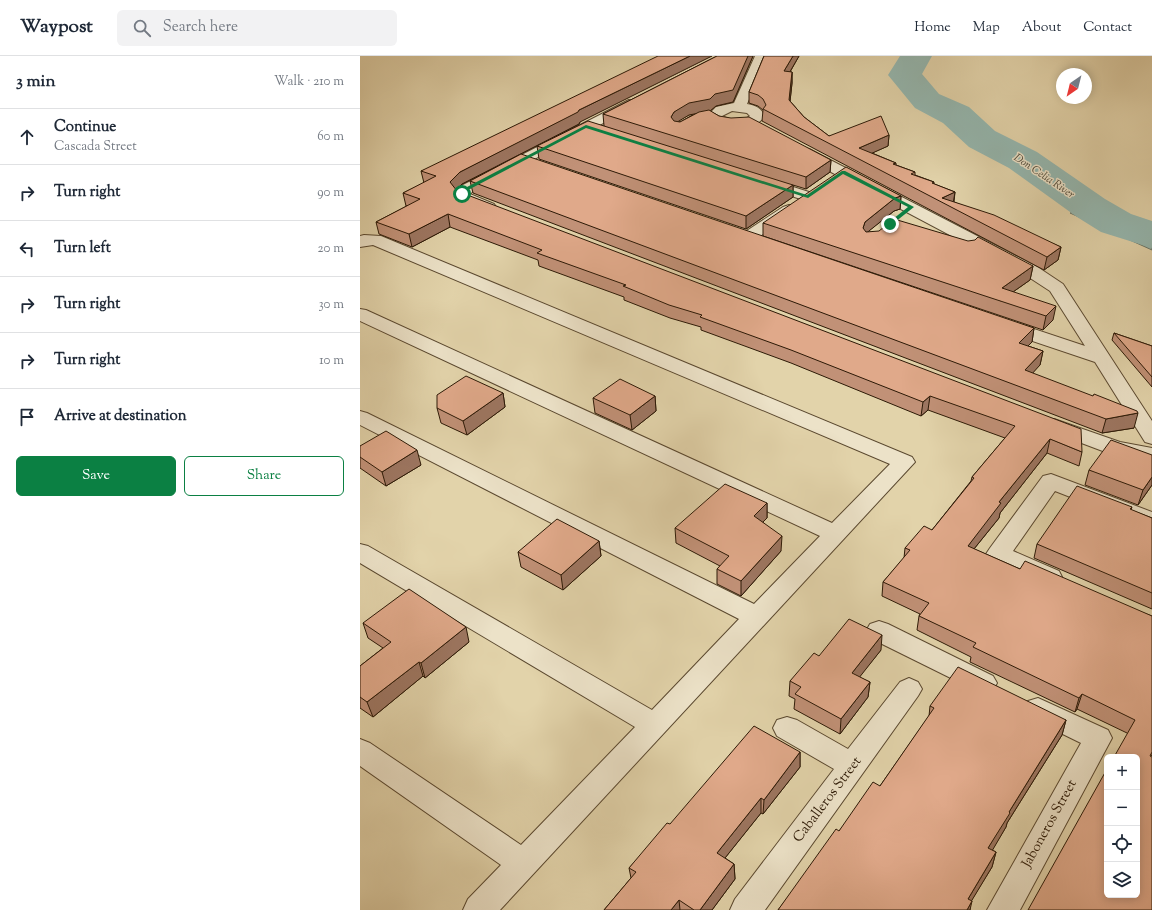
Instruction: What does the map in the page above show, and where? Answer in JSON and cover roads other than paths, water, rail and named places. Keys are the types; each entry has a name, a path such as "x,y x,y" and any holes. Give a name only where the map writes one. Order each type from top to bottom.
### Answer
{"street":[{"path":"739,107 761,56"},
{"path":"504,213 466,199 462,194 468,188 641,98"},
{"path":"700,118 715,115 721,110 739,107 751,109 757,114 757,126 724,123 716,118 715,115"},
{"path":"586,126 608,133"},
{"path":"790,144 825,184"},
{"path":"522,160 544,168"},
{"path":"748,178 825,184 912,207 1033,272 1057,288 1152,437"},
{"path":"748,237 825,184"},
{"path":"896,220 912,207"},
{"path":"935,238 1017,264"},
{"path":"360,242 364,240 375,240 904,462 479,910"},
{"path":"360,314 835,534"},
{"path":"988,320 1101,358"},
{"path":"360,417 757,617"},
{"path":"1041,420 1116,448 1152,455"},
{"path":"1068,585 998,554 1051,481 1152,521"},
{"path":"360,552 655,725"},
{"name":"Jaboneros Street","path":"879,631 1098,738 1002,910"},
{"name":"Caballeros Street","path":"746,910 909,689"},
{"path":"787,728 853,766"},
{"path":"360,751 523,863"}],"water":[{"path":"1091,208 1152,226 1152,250 1070,213"}],"waterway":[{"name":"Don Celia River","path":"916,56 905,75 927,101 956,115 982,139 1023,160 1091,208 1116,223 1152,235"}]}
